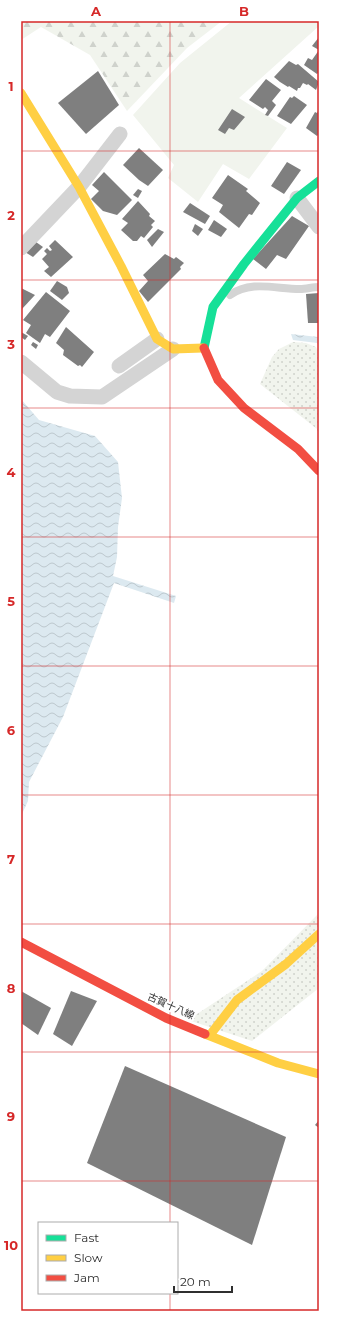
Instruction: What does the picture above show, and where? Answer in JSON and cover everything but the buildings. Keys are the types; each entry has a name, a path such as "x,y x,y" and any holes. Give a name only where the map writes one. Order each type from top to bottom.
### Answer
{"street":[{"path":"21,92 79,187 121,266 157,339 173,349"},
{"path":"21,248 79,187 120,134"},
{"path":"319,181 297,198 244,264 213,307 204,348 218,380 239,403 298,449 319,471"},
{"path":"297,198 319,227"},
{"path":"119,366 157,339"},
{"path":"21,362 57,392 70,396 102,397 173,349 204,348"},
{"path":"210,1035 237,1000 286,964 319,934"},
{"name":"古賀十八線","path":"21,942 166,1018 278,1063 319,1074"}],"lane":[{"path":"213,307 236,291 260,285 300,289 319,287"}],"green space":[{"path":"21,21 222,21 187,48 127,111 90,55 41,27 21,40"},
{"path":"232,21 319,21 319,26 239,98 287,128 249,179 223,164 198,202 168,178 174,165 133,115 180,63"},
{"path":"293,342 306,343 316,347 319,354 319,435 317,429 260,384 272,357 279,349"},
{"path":"319,913 319,988 252,1041 188,1020 262,971"}],"water":[{"path":"291,334 318,337 319,346 317,343 293,340"},
{"path":"21,399 39,420 95,436 118,462 122,498 118,527 117,557 113,576 176,596 174,603 114,583 63,717 29,782 28,801 21,816"}],"traffic: fast":[{"path":"203,348 213,307 244,264 297,198 319,181"}],"traffic: slow":[{"path":"21,93 79,187 121,266 157,339 173,349 203,348"},
{"path":"210,1035 237,1000 286,964 319,934"},
{"path":"205,1034 278,1063 319,1074"}],"traffic: jam":[{"path":"204,348 218,380 244,408 298,449 319,471"},
{"path":"21,942 166,1018 205,1034"}]}
